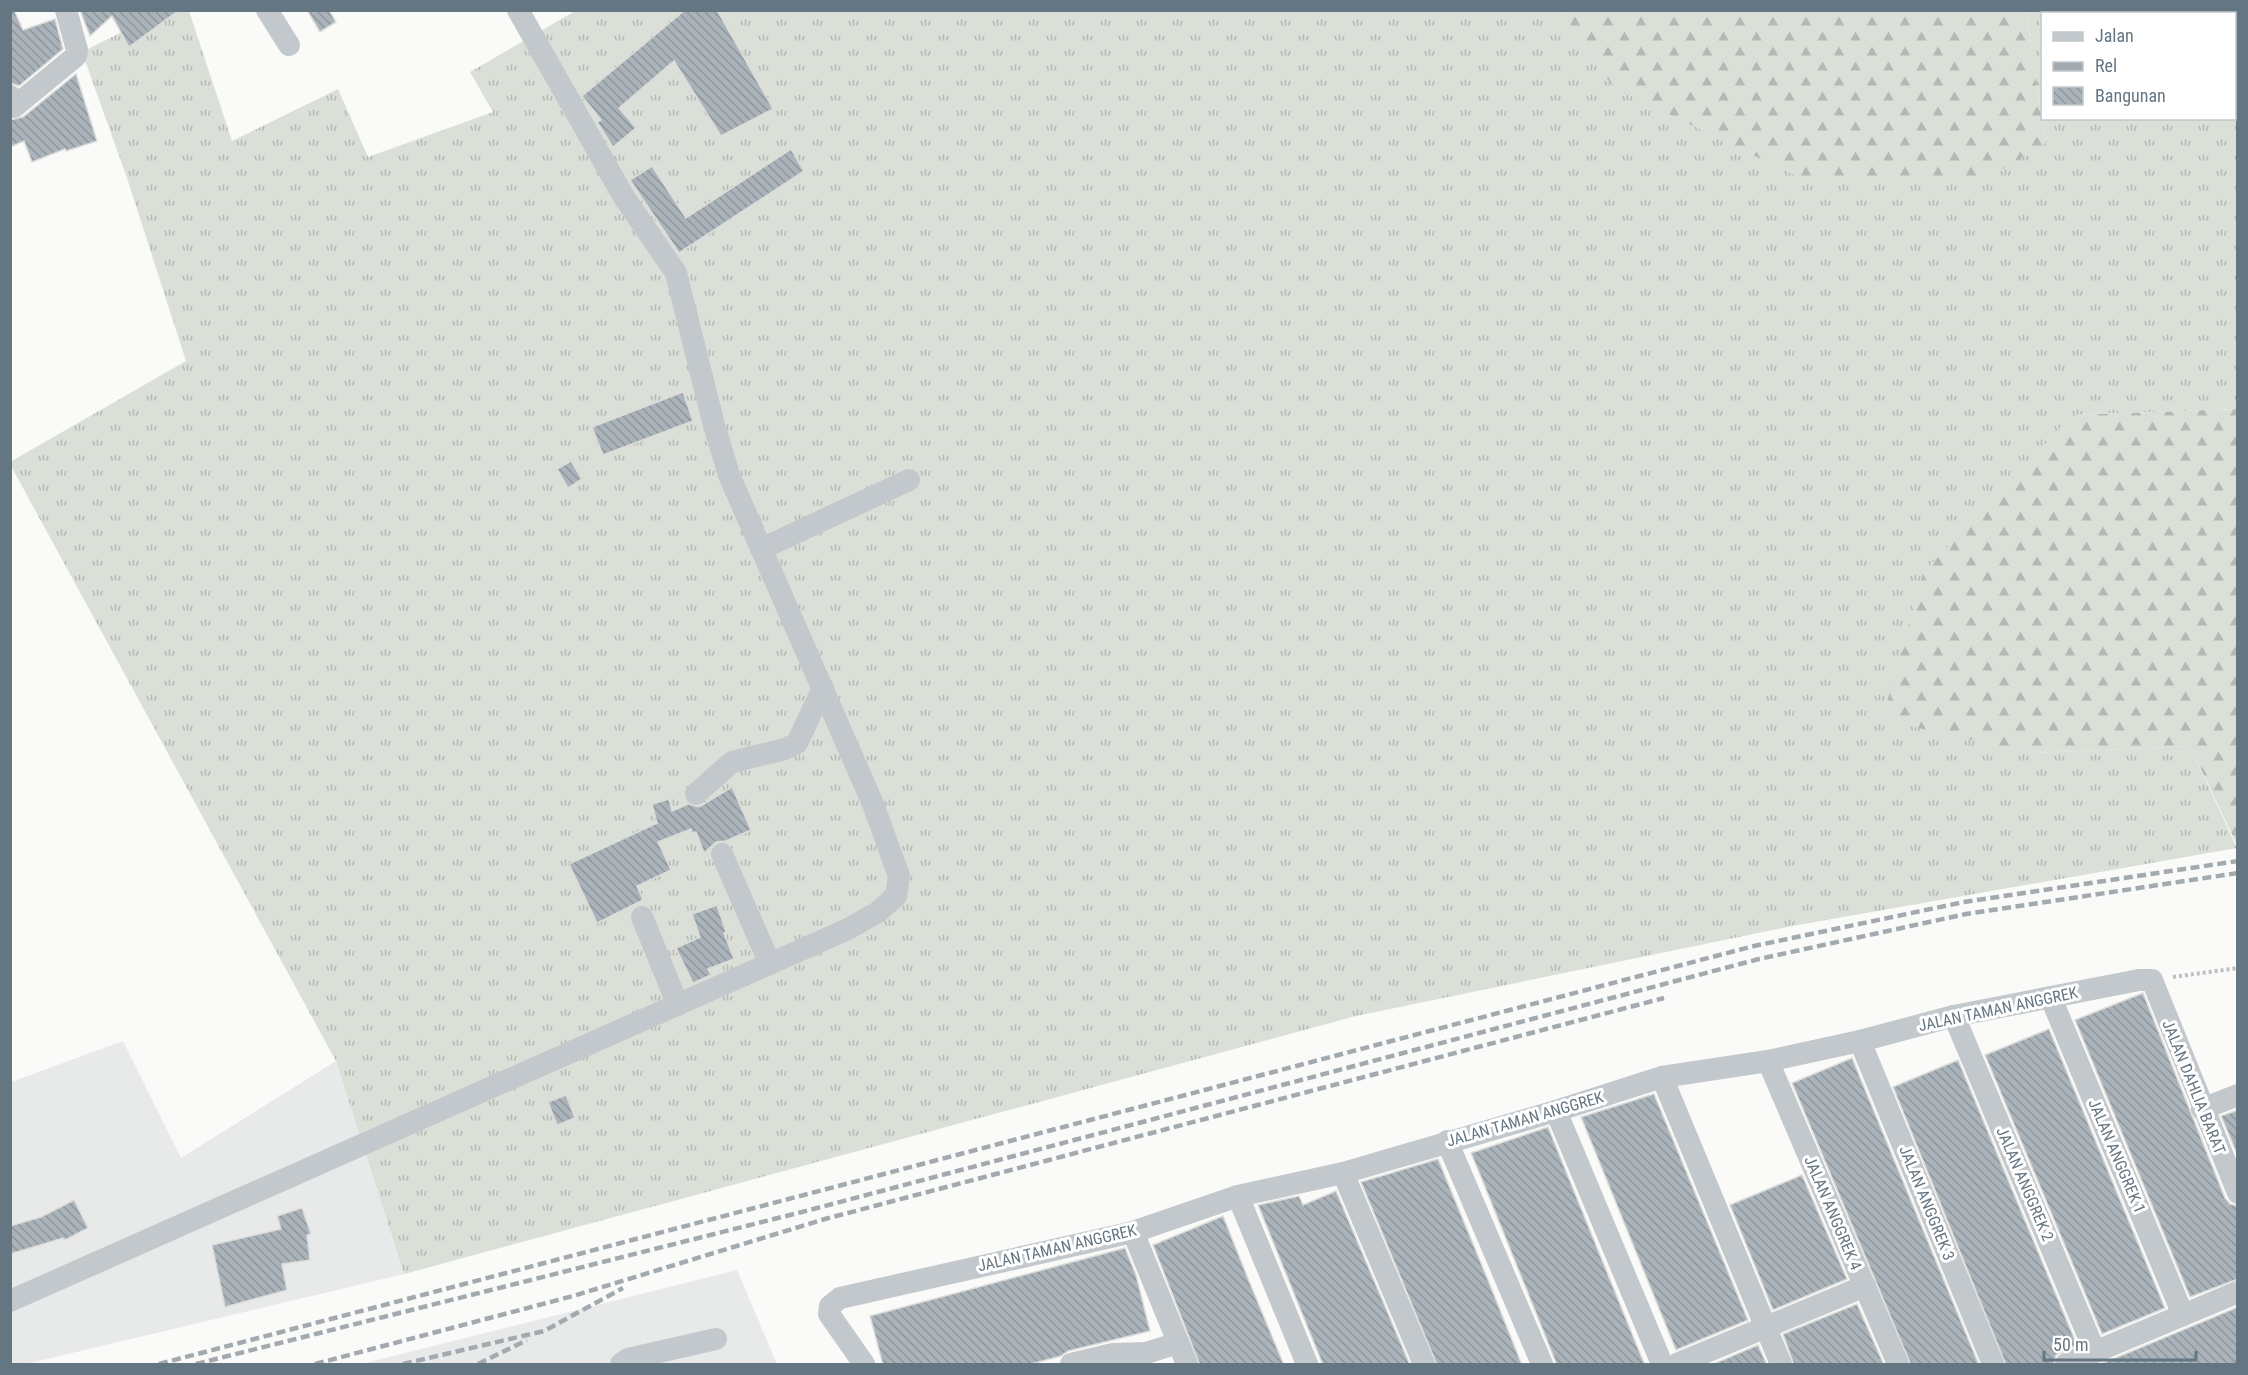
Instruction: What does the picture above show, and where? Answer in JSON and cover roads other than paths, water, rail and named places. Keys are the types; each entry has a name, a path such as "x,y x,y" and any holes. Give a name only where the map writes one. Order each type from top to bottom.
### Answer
{"street":[{"path":"10,96 14,107 76,56 77,50 66,10"},
{"path":"267,10 289,45"},
{"path":"10,1301 848,929 878,912 896,896 899,883 894,861 873,804 729,475 714,425 676,273 624,197 518,10"},
{"path":"760,549 909,480"},
{"path":"696,794 732,762 786,749 796,743 823,688"},
{"path":"722,854 770,964"},
{"path":"642,917 678,1005"},
{"name":"JALAN TAMAN ANGGREK","path":"864,1365 829,1314 830,1306 840,1298 1132,1232 1238,1196 1343,1173 1556,1111 1662,1077 1768,1061 1860,1041 1954,1016 2139,980 2152,980"},
{"name":"JALAN DAHLIA BARAT","path":"2152,980 2202,1109 2238,1193"},
{"name":"JALAN ANGGREK 1","path":"2052,998 2183,1315"},
{"name":"JALAN ANGGREK 2","path":"1954,1016 2095,1352"},
{"name":"JALAN ANGGREK 3","path":"1860,1041 1993,1365"},
{"name":"JALAN ANGGREK 4","path":"1768,1061 1899,1365"},
{"path":"1662,1077 1781,1365"},
{"path":"2202,1109 2238,1095"},
{"path":"1556,1111 1662,1365"},
{"path":"1447,1141 1542,1365"},
{"path":"1343,1173 1424,1365"},
{"path":"1238,1196 1307,1365"},
{"path":"1132,1232 1187,1365"},
{"path":"1677,1365 1865,1286"},
{"path":"2066,1365 2238,1292"},
{"path":"621,1365 627,1359 716,1339"},
{"path":"1071,1365 1113,1354 1138,1359 1178,1343"}],"railway":[{"path":"159,1364 1754,946 1964,902 2238,861"},
{"path":"196,1364 802,1212 1759,959 1966,914 2238,873"},
{"path":"315,1364 573,1296 825,1219 1664,998"},
{"path":"403,1364 544,1331 623,1288"},
{"path":"478,1364 527,1340"}]}
